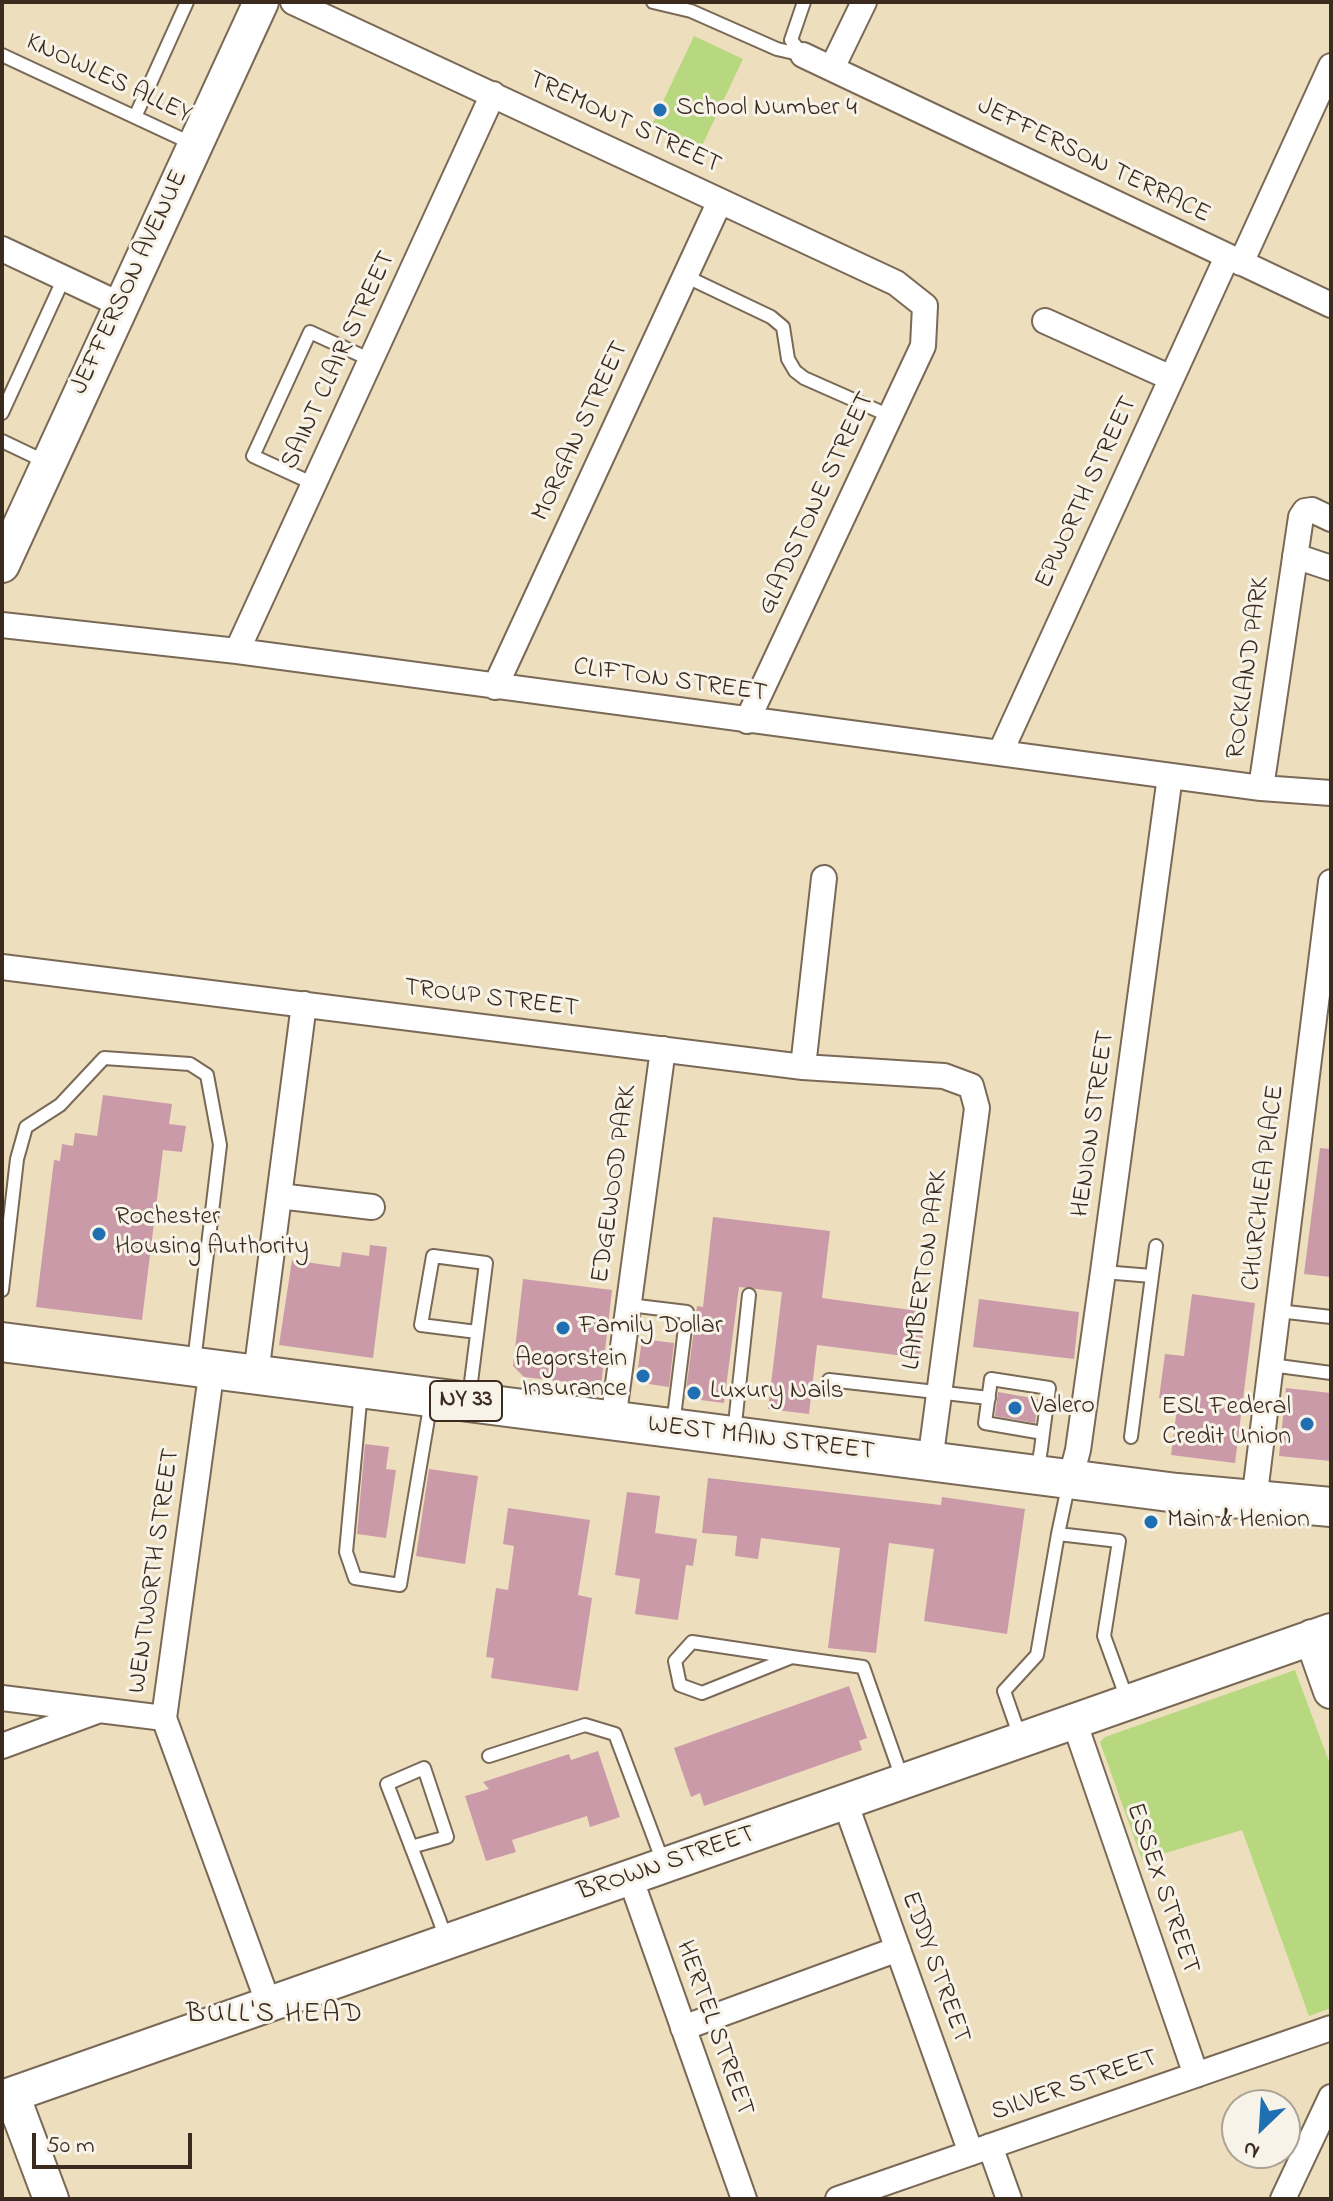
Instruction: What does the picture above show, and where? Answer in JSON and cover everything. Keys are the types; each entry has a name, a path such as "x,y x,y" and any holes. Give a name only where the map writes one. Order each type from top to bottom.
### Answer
{"main road":[{"name":"JEFFERSON AVENUE","path":"2,565 261,2"},
{"name":"WEST MAIN STREET","path":"2,1342 1054,1478 1331,1507"},
{"name":"BROWN STREET","path":"7,2097 1322,1634"},
{"path":"1322,1634 1331,1691"},
{"path":"7,2097 51,2199"}],"street":[{"name":"TREMONT STREET","path":"293,2 896,283 925,306"},
{"path":"832,68 864,2"},
{"name":"JEFFERSON TERRACE","path":"803,55 1331,305"},
{"name":"EPWORTH STREET","path":"1001,751 1171,378 1331,66"},
{"name":"SAINT CLAIR STREET","path":"237,651 493,94"},
{"name":"MORGAN STREET","path":"495,687 720,201"},
{"path":"2,249 121,305"},
{"name":"GLADSTONE STREET","path":"747,721 923,346 925,306"},
{"path":"1045,321 1171,378"},
{"name":"ROCKLAND PARK","path":"1261,788 1295,556 1305,511 1331,519"},
{"name":"ROCKLAND PARK","path":"1295,556 1331,568"},
{"name":"CLIFTON STREET","path":"2,625 237,651 1261,788 1331,793"},
{"name":"HENION STREET","path":"1054,1478 1078,1450 1170,776"},
{"path":"803,1067 824,878"},
{"name":"CHURCHLEA PLACE","path":"1254,1501 1331,882"},
{"name":"TROUP STREET","path":"2,967 803,1067 944,1076 971,1086"},
{"path":"256,1374 304,1004"},
{"name":"EDGEWOOD PARK","path":"613,1421 663,1049"},
{"name":"LAMBERTON PARK","path":"930,1462 977,1108 971,1086"},
{"path":"279,1196 372,1207"},
{"name":"WENTWORTH STREET","path":"203,1367 164,1718 269,2005"},
{"path":"2,1698 164,1718"},
{"path":"2,1746 102,1710"},
{"name":"ESSEX STREET","path":"1074,1721 1196,2075"},
{"name":"EDDY STREET","path":"845,1802 898,1949 980,2150 1009,2199"},
{"name":"HERTEL STREET","path":"630,1877 744,2199"},
{"path":"683,2028 898,1949"},
{"name":"SILVER STREET","path":"838,2199 1331,2028"},
{"path":"1283,2199 1331,2097"}],"lane":[{"path":"135,117 187,2"},
{"path":"653,2 691,11 777,49 803,55"},
{"path":"803,55 791,40 804,2"},
{"name":"KNOWLES ALLEY","path":"2,55 195,145"},
{"path":"685,276 771,317 783,327 786,351 795,371 804,378 890,416"},
{"path":"2,413 64,278"},
{"path":"314,484 253,456 310,332 371,360"},
{"path":"2,441 49,463"},
{"path":"2,1290 17,1159 26,1127 60,1105 104,1058 190,1064 207,1075 220,1145 203,1367"},
{"path":"1131,1437 1156,1246"},
{"path":"469,1402 486,1263 433,1256 421,1325 477,1332"},
{"path":"1103,1272 1152,1276"},
{"path":"734,1436 749,1295"},
{"path":"629,1305 687,1312 672,1428"},
{"path":"1278,1311 1331,1317"},
{"path":"1271,1365 1331,1373"},
{"path":"1021,1740 1004,1691 1037,1655 1058,1534 1054,1478 1043,1433 1049,1388 991,1379 985,1423 1043,1433"},
{"path":"829,1380 989,1398"},
{"path":"361,1387 346,1552 355,1578 400,1585 432,1397"},
{"path":"1058,1534 1119,1541 1104,1636 1128,1702"},
{"path":"792,1657 702,1693 680,1685 675,1661 692,1642 863,1667 904,1781"},
{"path":"489,1756 585,1725 615,1734 665,1865"},
{"path":"411,1847 447,1837 424,1768 387,1784 411,1847 448,1942"}],"green space":[{"path":"694,36 743,59 700,150 651,127"},
{"path":"1295,1670 1331,1767 1331,2008 1309,2016 1242,1830 1142,1860 1100,1742 1105,1737"}],"building":[{"name":"Rochester Housing Authority","path":"103,1095 172,1104 169,1124 186,1126 182,1152 163,1150 142,1320 36,1307 54,1160 60,1161 62,1144 73,1146 75,1133 97,1136"},
{"path":"1320,1148 1331,1149 1331,1277 1304,1274"},
{"path":"713,1217 830,1231 822,1298 926,1312 920,1358 817,1345 809,1414 768,1409 782,1292 739,1287 724,1403 685,1398 697,1306 703,1307"},
{"path":"370,1245 387,1247 373,1358 279,1345 292,1260 340,1267 342,1252 369,1256"},
{"name":"Family Dollar","path":"523,1279 612,1290 601,1386 524,1377 513,1366"},
{"path":"1192,1294 1255,1303 1235,1463 1171,1455 1178,1400 1159,1398 1165,1354 1184,1356"},
{"path":"979,1299 1079,1312 1074,1359 973,1347"},
{"path":"642,1339 674,1343 669,1387 636,1382"},
{"name":"ESL Federal Credit Union","path":"1286,1388 1331,1393 1331,1461 1279,1456"},
{"name":"Valero","path":"998,1392 1038,1399 1035,1423 995,1416"},
{"path":"365,1444 389,1447 386,1469 396,1470 386,1538 357,1534"},
{"path":"429,1469 478,1476 465,1564 416,1556"},
{"path":"708,1478 941,1505 942,1497 1025,1509 1007,1634 924,1621 934,1549 889,1543 876,1653 828,1648 840,1548 761,1538 758,1559 735,1556 737,1536 702,1533"},
{"path":"627,1492 660,1496 655,1533 697,1539 693,1566 686,1565 678,1620 635,1614 640,1579 615,1575"},
{"path":"508,1508 590,1520 578,1595 592,1598 578,1691 491,1678 494,1658 486,1657 496,1588 508,1590 514,1546 503,1544"},
{"path":"849,1686 867,1738 859,1741 862,1750 704,1806 700,1793 691,1797 674,1748"},
{"path":"598,1751 620,1817 590,1827 587,1816 512,1840 516,1852 486,1861 465,1796 489,1789 483,1782 569,1754 571,1760"}],"place":[{"name":"School Number 4","path":"660,110"},
{"name":"Rochester Housing Authority","path":"99,1234"},
{"name":"Family Dollar","path":"563,1328"},
{"name":"Aegorstein Insurance","path":"643,1376"},
{"name":"Luxury Nails","path":"694,1393"},
{"name":"Valero","path":"1015,1408"},
{"name":"ESL Federal Credit Union","path":"1307,1424"},
{"name":"Main & Henion","path":"1151,1522"}],"district":[{"name":"BULL'S HEAD","path":"275,2016"}]}
